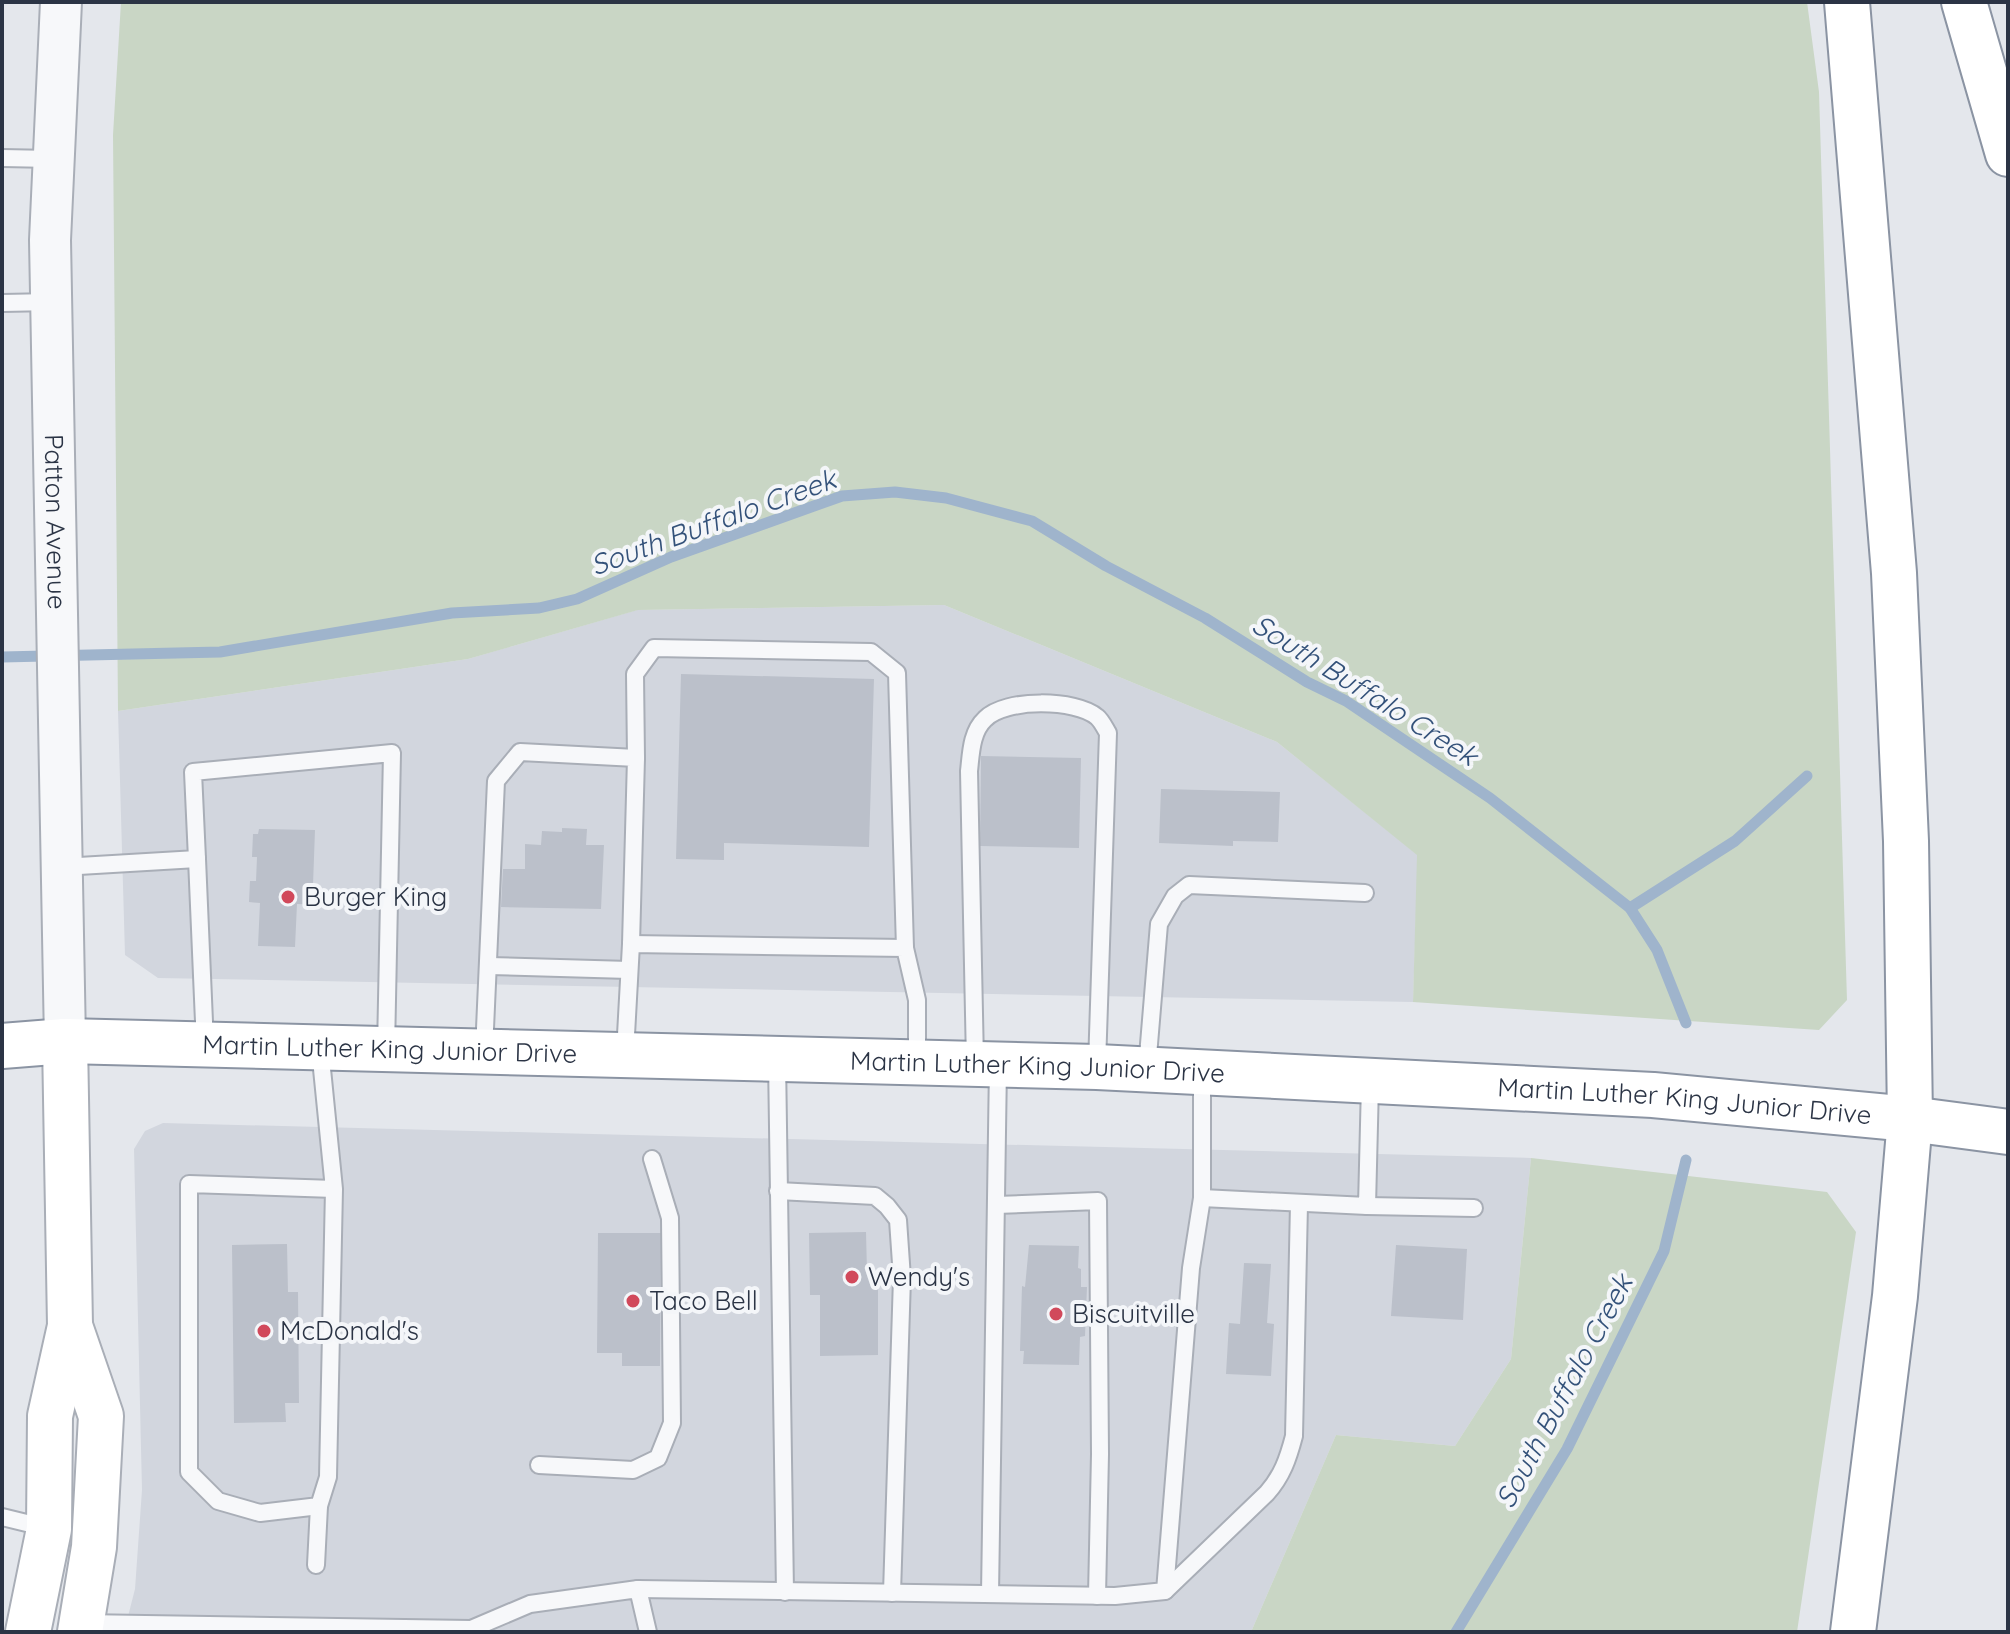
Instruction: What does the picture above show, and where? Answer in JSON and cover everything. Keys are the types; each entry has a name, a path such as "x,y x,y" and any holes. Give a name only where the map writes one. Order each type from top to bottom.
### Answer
{"main road":[{"path":"1847,2 1894,573 1906,841 1910,1119 1895,1296 1853,1632"},
{"path":"1964,2 2008,154"},
{"path":"2,1031 65,1041"},
{"path":"2,1046 65,1041"},
{"path":"28,1632 49,1529 50,1416 70,1326 65,1041"},
{"name":"Martin Luther King Junior Drive","path":"65,1041 1097,1067 1653,1095 1910,1119 2008,1132"},
{"path":"70,1326 101,1416 94,1547 81,1627"},
{"path":"1862,1547 1869,1632"}],"street":[{"name":"Patton Avenue","path":"61,2 50,240 65,1041"}],"lane":[{"path":"2,158 54,159"},
{"path":"2,303 52,302"},
{"path":"625,1055 636,758 635,674 654,648 871,652 897,673 905,948 917,1000 917,1062"},
{"path":"990,1594 996,1205 969,771 972,742 985,719 1009,705 1064,704 1097,717 1108,733 1097,1067"},
{"path":"484,1051 496,781 520,752 636,758"},
{"path":"205,1045 193,772 392,753 386,1049"},
{"path":"62,867 197,859"},
{"path":"1146,1070 1159,924 1175,896 1189,885 1365,893"},
{"path":"631,944 905,948"},
{"path":"489,966 629,970"},
{"path":"316,1565 319,1506 328,1477 334,1189 319,1048"},
{"path":"777,1058 785,1592"},
{"path":"1165,1591 1191,1268 1202,1198 1202,1072"},
{"path":"1367,1206 1370,1081"},
{"path":"539,1465 633,1470 658,1458 672,1423 670,1218 652,1159"},
{"path":"319,1506 260,1513 218,1501 189,1472 189,1184 334,1189"},
{"path":"778,1191 875,1196 898,1220 902,1292 892,1593"},
{"path":"1202,1198 1299,1204 1474,1208"},
{"path":"996,1205 1098,1201 1100,1454 1097,1596"},
{"path":"81,1627 471,1629 530,1604 638,1589 1097,1596 1165,1591 1267,1493 1279,1479 1288,1459 1294,1436 1299,1204"},
{"path":"2,1517 49,1529"},
{"path":"638,1589 648,1632"}],"shaded area":[{"path":"944,605 1277,742 1418,855 1413,1002 158,978 125,955 118,711 468,659 637,610"},
{"path":"163,1123 1531,1158 1511,1359 1455,1446 1336,1435 1251,1632 124,1632 135,1589 142,1490 134,1149 145,1131"}],"green space":[{"path":"121,2 1807,2 1819,92 1847,1000 1819,1030 1413,1002 1417,855 1277,742 944,605 638,610 468,659 118,711 113,135"},
{"path":"1531,1158 1827,1192 1856,1232 1797,1632 1251,1632 1336,1435 1455,1446 1511,1359"}],"building":[{"path":"681,674 874,679 869,847 724,843 724,860 676,859"},
{"path":"981,756 1081,758 1079,848 980,846"},
{"path":"1161,789 1280,792 1278,842 1233,841 1233,846 1159,843"},
{"path":"562,828 587,829 586,845 604,845 601,909 501,907 503,869 525,869 525,844 541,845 542,831 562,832"},
{"path":"259,829 315,830 313,885 320,885 319,905 297,904 295,947 258,946 260,903 249,902 250,881 256,881 257,857 252,857 253,834 258,834"},
{"path":"866,1232 867,1272 878,1272 878,1355 820,1356 820,1295 810,1295 809,1233"},
{"path":"598,1233 661,1233 660,1366 622,1366 622,1353 597,1353"},
{"path":"287,1244 288,1292 298,1292 299,1403 285,1403 286,1422 234,1423 232,1245"},
{"path":"1029,1245 1079,1246 1081,1287 1087,1287 1085,1336 1080,1337 1079,1365 1023,1364 1024,1351 1020,1351 1022,1286 1025,1287"},
{"path":"1396,1245 1467,1249 1463,1320 1391,1316"},
{"path":"1244,1263 1271,1264 1267,1323 1274,1324 1271,1376 1226,1374 1229,1323 1240,1324"}],"waterway":[{"name":"South Buffalo Creek","path":"2,657 220,652 452,613 539,608 577,599 671,557 842,496 895,492 946,498 1032,521 1106,566 1205,618 1307,682 1346,701 1490,798 1630,908 1657,950 1686,1023"},
{"path":"1630,908 1735,841 1807,776"},
{"name":"South Buffalo Creek","path":"1456,1632 1567,1449 1664,1251 1686,1160"}],"place":[{"name":"Burger King","path":"288,897"},
{"name":"Wendy's","path":"852,1277"},
{"name":"Taco Bell","path":"633,1301"},
{"name":"Biscuitville","path":"1056,1314"},
{"name":"McDonald's","path":"264,1331"}]}
